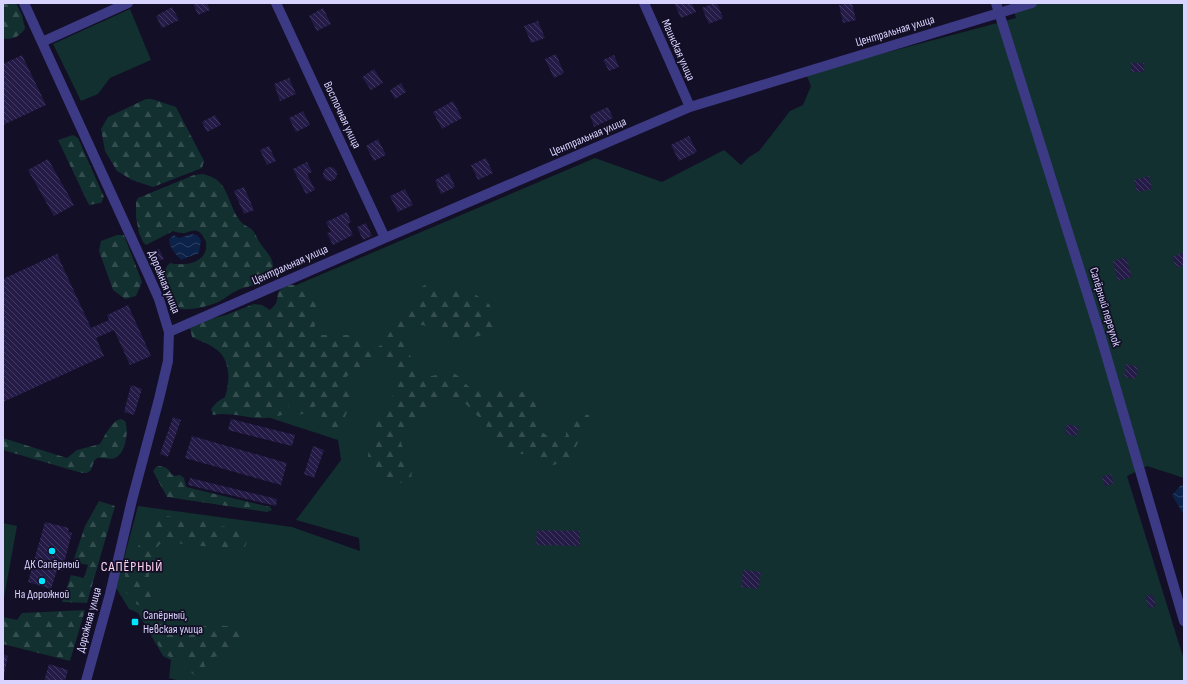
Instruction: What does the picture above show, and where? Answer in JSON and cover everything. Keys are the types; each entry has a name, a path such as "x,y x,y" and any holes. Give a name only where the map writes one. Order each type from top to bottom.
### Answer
{"street":[{"name":"Дорожная улица","path":"24,3 159,299 169,332 168,361 159,399 132,500 106,609 86,681"},
{"path":"42,42 128,3"},
{"name":"Восточная улица","path":"276,3 384,238"},
{"name":"Мгинская улица","path":"644,3 690,107"},
{"name":"Сапёрный переулок","path":"996,3 1100,334 1184,621"},
{"name":"Центральная улица","path":"169,332 690,107 1032,3"}],"green space":[{"path":"3,3 16,3 22,15 25,29 14,38 5,39 3,36"},
{"path":"1012,3 1184,3 1184,478 1147,466 1127,476 1184,660 1184,681 180,681 169,678 171,660 163,656 138,613 129,609 116,588 138,506 292,527 360,551 359,538 296,520 341,460 338,440 255,413 287,289 595,158 662,182 724,150 741,165 749,157 759,151 790,111 803,105 811,86 806,74 1016,18"},
{"path":"130,9 151,60 110,78 98,94 81,101 53,44"},
{"path":"146,99 152,99 176,107 204,161 202,168 153,187 132,180 117,171 105,151 101,129 108,117"},
{"path":"73,135 78,138 104,197 101,203 89,205 58,140"},
{"path":"203,174 217,180 222,185 238,218 254,232 273,262 273,266 272,272 264,282 241,289 211,305 193,309 182,309 173,304 170,298 164,279 165,270 170,263 186,264 197,261 204,254 206,249 206,241 202,234 197,231 179,233 173,231 146,245 139,233 136,217 136,202 138,198 194,175"},
{"path":"117,235 124,235 142,282 136,296 125,299 113,290 99,251 101,241"},
{"path":"437,281 443,289 472,292 489,304 497,321 495,331 481,336 459,338 444,335 430,327 418,325 409,331 404,338 407,349 413,361 421,371 426,374 431,376 444,372 453,373 474,389 493,389 501,391 525,392 530,394 538,402 538,422 542,432 556,440 566,436 567,425 571,418 578,414 589,415 590,424 579,440 571,458 558,464 547,466 536,463 525,454 506,452 497,446 482,420 466,404 449,395 439,399 432,406 428,415 422,422 413,426 404,434 401,443 412,469 411,480 386,484 378,480 367,469 369,447 376,422 383,411 392,407 394,371 388,363 384,361 377,362 347,376 346,381 354,393 338,429 326,430 320,427 322,412 320,407 315,406 308,412 299,415 295,404 298,392 293,390 289,393 288,413 285,414 261,418 230,414 213,415 211,409 217,402 225,397 228,385 227,366 222,355 217,350 192,337 190,328 206,320 226,315 254,304 262,305 270,310 276,303 278,293 281,289 289,285 295,285 306,289 316,297 319,302 320,312 314,328 321,335 352,335 365,348 374,349 383,344 398,319 412,307 420,288 428,283"},
{"path":"121,419 125,421 127,430 123,450 115,458 97,458 94,461 91,470 87,473 82,473 3,450 3,438 67,458 77,450 100,444 111,426 117,420"},
{"path":"160,466 167,468 171,474 175,476 180,475 184,478 186,487 270,507 272,510 267,512 167,497 153,471 156,467"},
{"path":"99,501 115,506 87,603 62,602 71,575 84,578 88,565 73,562 85,526"},
{"path":"167,516 213,522 221,526 231,528 245,534 247,540 246,544 245,547 235,550 169,542 159,544 150,565 150,600 146,605 141,606 136,604 126,592 125,573 127,563 141,542 145,522 148,518"},
{"path":"3,523 17,526 4,598 3,598"},
{"path":"85,610 70,661 3,644 3,617 17,620 22,613"},
{"path":"155,623 179,628 206,626 229,627 238,629 243,634 244,642 236,651 206,659 204,663 207,672 200,677 194,675 184,662 168,656 161,649 153,635 151,626"}],"water":[{"path":"191,234 197,235 201,240 199,253 182,260 173,251 169,239 174,235 179,238"},
{"path":"1181,485 1184,486 1184,515 1172,495"}],"building":[{"path":"193,3 207,3 210,10 198,15"},
{"path":"674,3 692,3 696,12 681,18"},
{"path":"717,3 723,18 709,24 702,8"},
{"path":"852,3 856,20 843,23 839,5"},
{"path":"172,7 179,20 162,28 156,16"},
{"path":"323,8 331,24 317,31 309,16"},
{"path":"538,21 545,38 531,43 524,26"},
{"path":"556,54 564,73 554,78 545,59"},
{"path":"22,55 46,105 3,125 3,64"},
{"path":"614,55 619,67 609,71 603,60"},
{"path":"1131,63 1144,63 1144,72 1131,72"},
{"path":"374,69 383,83 371,90 362,77"},
{"path":"289,78 296,94 280,101 274,84"},
{"path":"401,83 406,92 395,99 390,90"},
{"path":"453,101 462,118 442,129 433,112"},
{"path":"608,107 613,118 594,127 590,115"},
{"path":"303,111 310,125 296,132 289,118"},
{"path":"215,115 221,125 207,132 202,122"},
{"path":"689,136 697,152 679,161 671,145"},
{"path":"378,139 386,155 374,161 366,146"},
{"path":"269,146 276,161 267,165 260,150"},
{"path":"486,158 493,173 478,180 471,165"},
{"path":"48,159 74,205 54,216 28,170"},
{"path":"307,162 312,172 307,174 315,190 306,194 293,169"},
{"path":"330,167 335,169 337,174 335,179 330,181 325,179 323,174 325,169"},
{"path":"449,173 455,187 441,194 435,180"},
{"path":"1149,176 1152,189 1137,192 1134,180"},
{"path":"244,187 254,210 244,214 234,191"},
{"path":"405,189 413,205 398,212 390,196"},
{"path":"347,212 351,222 348,224 353,235 333,245 327,233 331,232 326,222"},
{"path":"366,223 372,236 363,240 357,227"},
{"path":"159,249 164,259 156,262 151,252"},
{"path":"1184,252 1184,265 1177,268 1172,257"},
{"path":"57,254 91,328 109,320 107,315 128,305 151,356 130,365 114,330 96,338 104,356 3,402 3,279"},
{"path":"1126,257 1132,277 1118,281 1113,261"},
{"path":"1126,364 1138,367 1136,379 1124,377"},
{"path":"131,385 142,389 134,415 124,412"},
{"path":"173,417 181,420 168,457 160,454"},
{"path":"231,419 295,435 292,446 228,430"},
{"path":"1067,424 1079,427 1077,436 1065,434"},
{"path":"192,436 287,463 281,485 185,458"},
{"path":"313,446 324,450 314,478 304,474"},
{"path":"1111,474 1114,483 1105,487 1102,477"},
{"path":"190,478 277,499 276,506 188,485"},
{"name":"ДК Сапёрный","path":"45,522 69,528 68,532 72,533 62,571 57,570 51,589 28,582"},
{"path":"537,530 580,531 580,546 536,545"},
{"path":"743,570 761,572 758,589 741,587"},
{"path":"1152,594 1156,606 1149,608 1145,597"},
{"path":"3,654 8,656 4,676 3,676"},
{"path":"49,664 68,670 65,681 44,681"}],"place":[{"name":"ДК Сапёрный","path":"52,551"},
{"name":"На Дорожной","path":"42,581"},
{"name":"Сапёрный, Невская улица","path":"135,622"}],"district":[{"name":"САПЁРНЫЙ","path":"132,566"}]}
